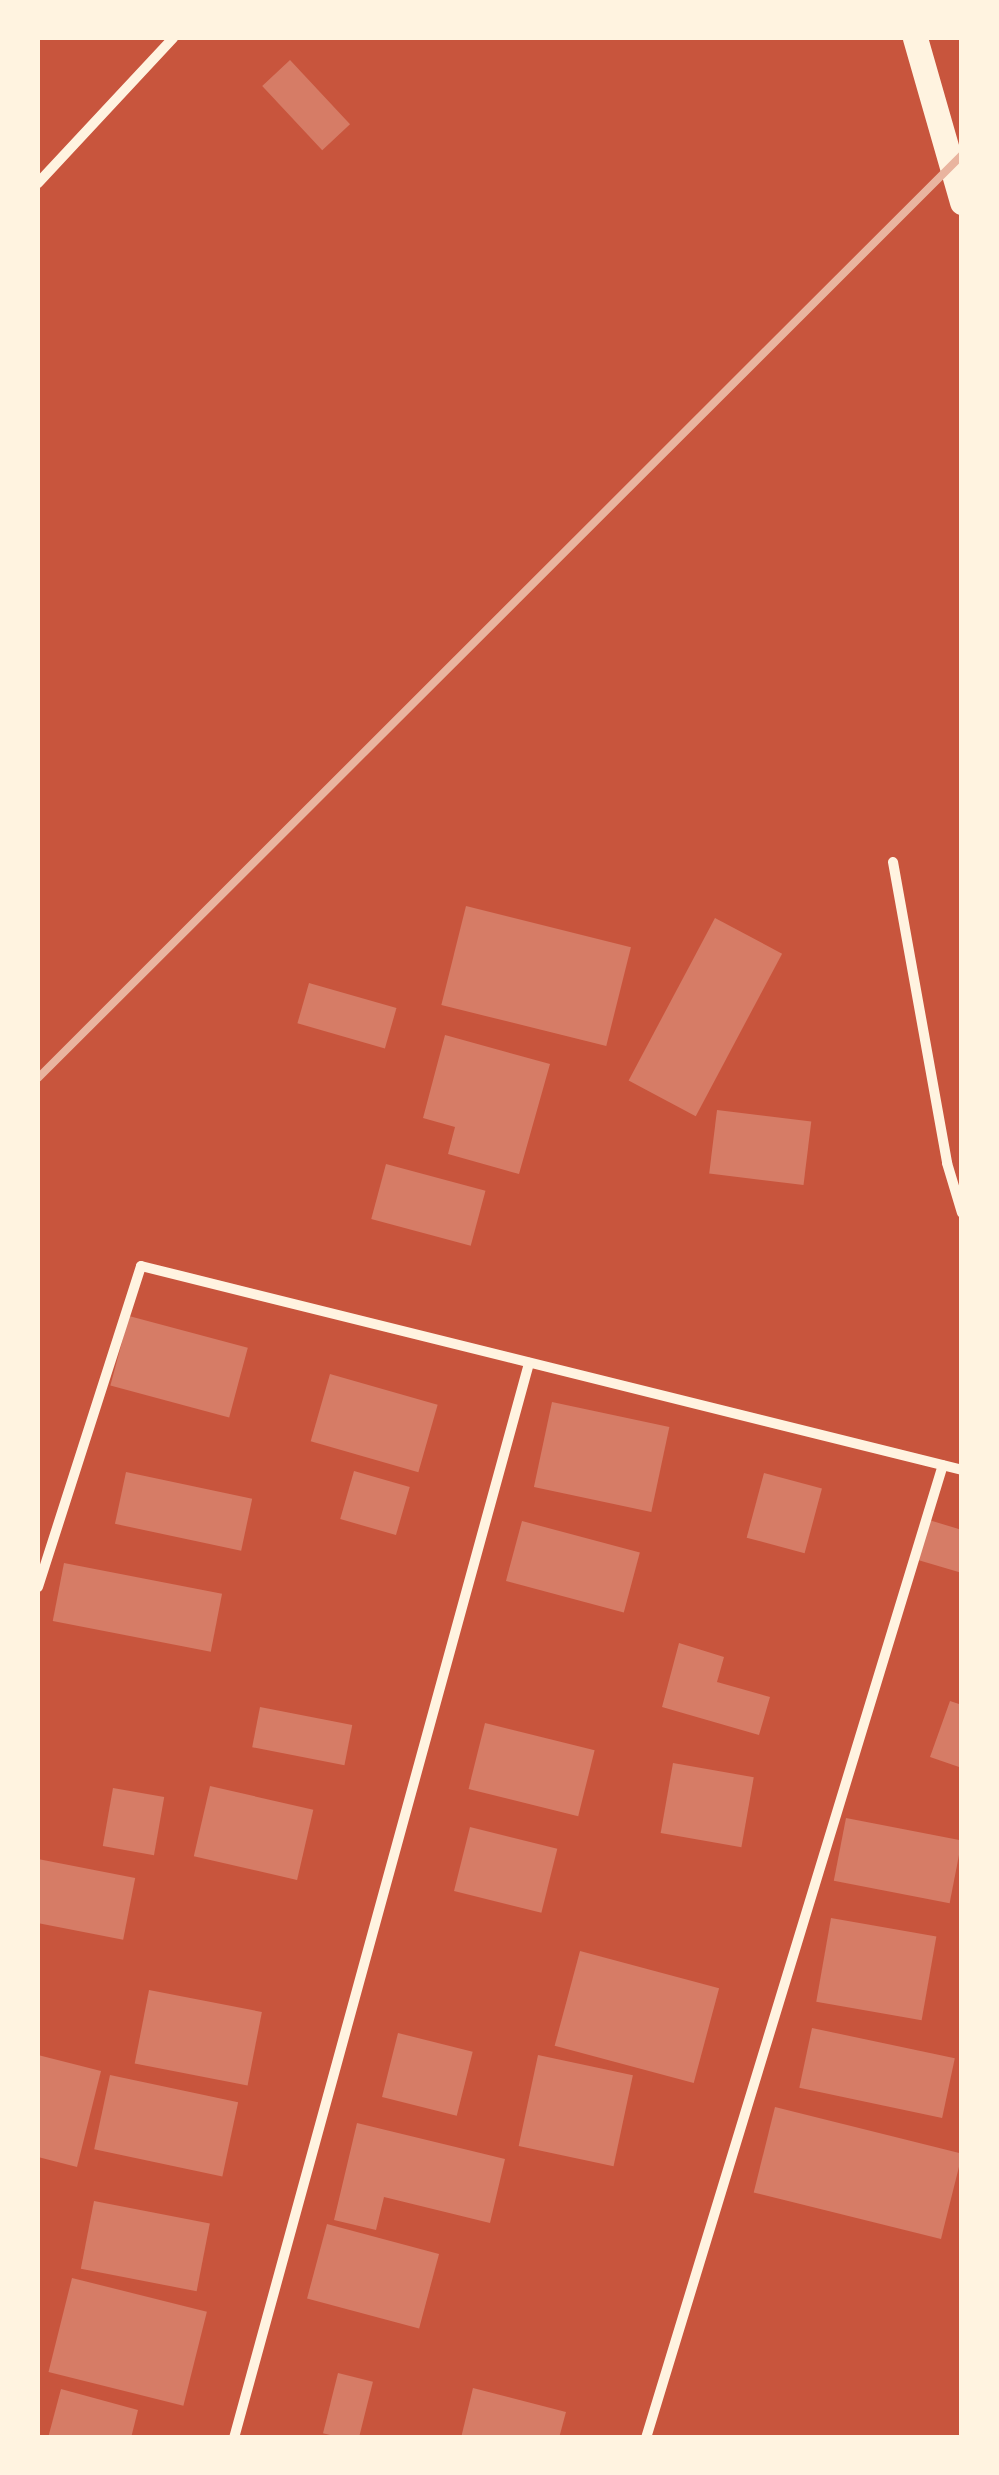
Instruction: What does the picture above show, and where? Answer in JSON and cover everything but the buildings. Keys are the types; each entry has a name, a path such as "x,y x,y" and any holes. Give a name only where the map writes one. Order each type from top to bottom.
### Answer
{"main road":[{"path":"914,38 930,76 962,202"}],"street":[{"path":"38,183 173,38"},
{"path":"894,862 946,1163 962,1214"},
{"path":"38,1588 141,1266 962,1470"},
{"path":"234,2438 529,1363"},
{"path":"646,2438 942,1465"}],"railway":[{"path":"38,1078 962,155"}]}
